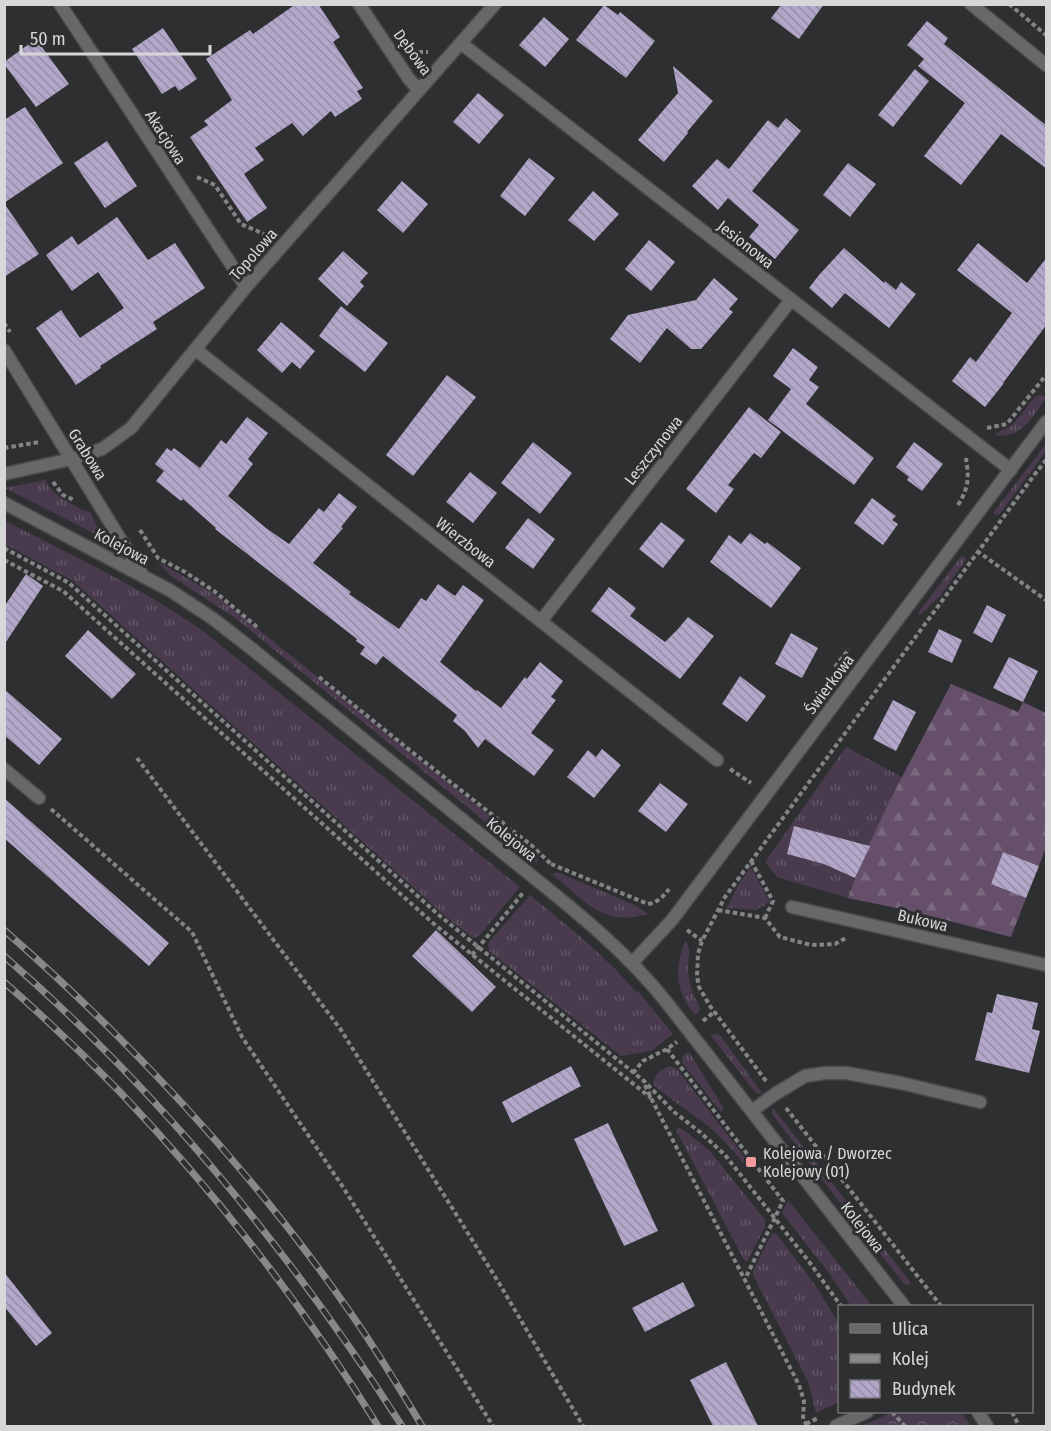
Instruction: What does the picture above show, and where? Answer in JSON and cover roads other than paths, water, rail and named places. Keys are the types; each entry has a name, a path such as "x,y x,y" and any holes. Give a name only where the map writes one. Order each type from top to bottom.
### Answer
{"street":[{"name":"Akacjowa","path":"60,4 246,287"},
{"name":"Dębowa","path":"359,4 409,80 419,90"},
{"name":"Topolowa","path":"4,474 72,459 102,449 131,428 246,287 495,4"},
{"path":"971,4 1047,65"},
{"name":"Jesionowa","path":"462,44 1011,470"},
{"name":"Leszczynowa","path":"541,621 790,300"},
{"name":"Wierzbowa","path":"195,349 717,760"},
{"name":"Grabowa","path":"4,350 143,576"},
{"name":"Świerkowa","path":"633,963 672,920 1047,422"},
{"name":"Kolejowa","path":"4,503 143,576 198,609 252,649 535,879 633,963 667,1003 903,1305"},
{"path":"4,769 39,798"},
{"name":"Bukowa","path":"792,907 1047,965"},
{"path":"752,1111 805,1076 825,1072 846,1073 901,1083 980,1102"},
{"path":"885,1283 896,1305"},
{"path":"836,1426 865,1413"},
{"path":"979,1413 987,1426"}],"railway":[{"path":"4,930 52,973 145,1064 233,1161 275,1211 352,1315 422,1426"},
{"path":"4,956 116,1062 220,1177 315,1299 402,1426"},
{"path":"4,982 106,1078 191,1170 289,1295 378,1426"}],"place":[{"name":"Kolejowa / Dworzec Kolejowy (01)","path":"751,1162"}]}
